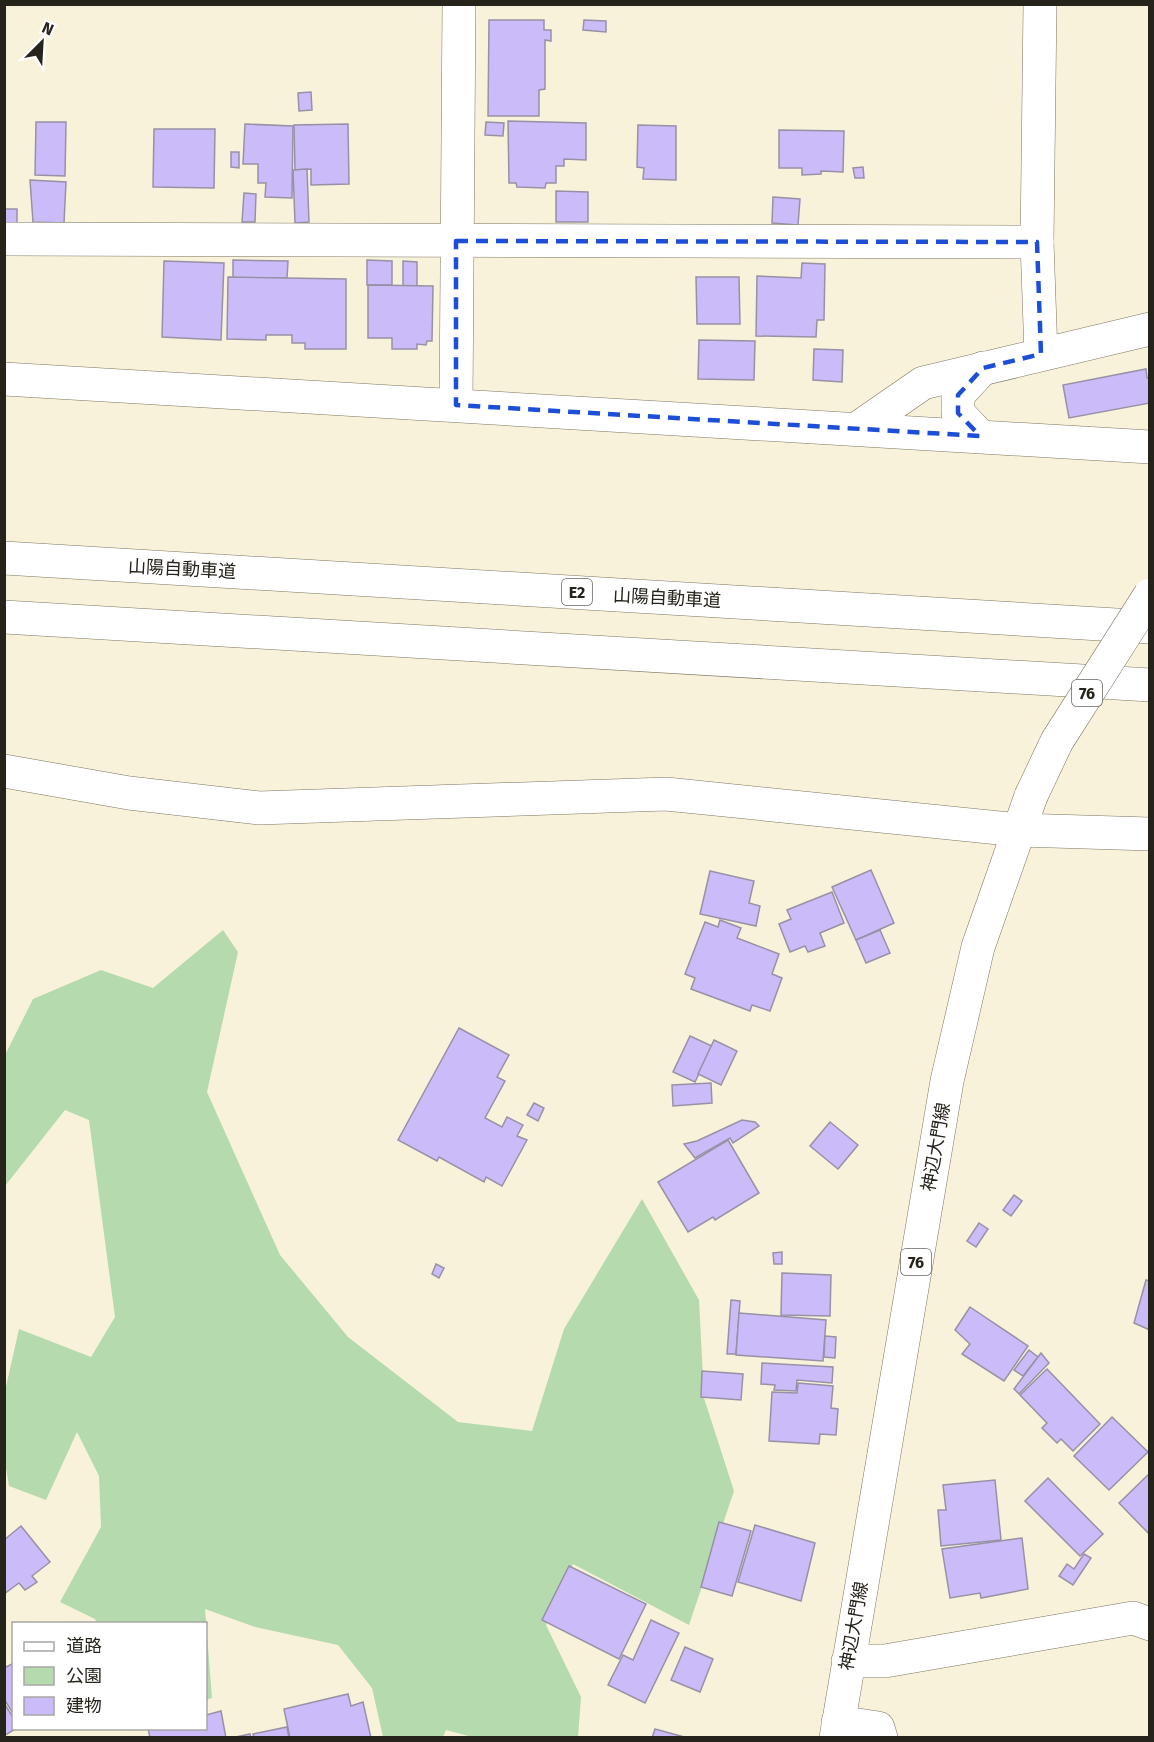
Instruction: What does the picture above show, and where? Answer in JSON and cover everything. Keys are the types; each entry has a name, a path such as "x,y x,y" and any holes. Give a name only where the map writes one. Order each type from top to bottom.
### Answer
{"main road":[{"path":"456,405 459,4"},
{"path":"1040,4 1037,242 1041,354"},
{"path":"4,239 1037,242"},
{"path":"858,428 923,383 1149,329"},
{"path":"980,436 958,413 958,395 983,368"},
{"path":"4,379 1149,447"},
{"name":"山陽自動車道","path":"4,558 1149,627"},
{"name":"神辺大門線","path":"837,1730 947,1082 978,947 1031,796 1057,741 1149,595"},
{"path":"4,617 1149,686"},
{"path":"4,771 129,793 259,808 666,794 1019,830 1149,834"},
{"path":"848,1661 885,1661 1133,1618 1149,1624"},
{"path":"837,1730 878,1728 880,1737"}],"highlighted area":[{"path":"456,241 1037,242 1041,354 983,368 958,395 958,413 980,436 456,405"}],"green space":[{"path":"223,930 238,952 207,1092 280,1255 348,1337 458,1422 532,1431 564,1329 642,1199 699,1300 704,1398 734,1491 689,1625 573,1564 546,1625 581,1697 578,1737 476,1738 446,1730 443,1737 383,1737 372,1688 338,1645 255,1627 205,1609 206,1622 96,1622 95,1619 60,1602 101,1527 99,1476 77,1432 46,1500 9,1486 5,1462 5,1391 19,1329 91,1357 115,1317 89,1120 65,1110 5,1186 5,1055 33,999 101,970 153,988"},
{"path":"207,1634 212,1698 207,1700"}],"building":[{"path":"489,20 544,20 544,30 551,30 551,41 545,40 545,89 539,90 539,116 488,116"},
{"path":"584,20 606,21 606,32 583,30"},
{"path":"311,92 312,110 299,111 298,93"},
{"path":"508,121 586,123 586,160 564,159 564,166 556,166 556,183 546,183 545,188 517,187 516,183 509,183"},
{"path":"36,122 66,122 65,176 35,175"},
{"path":"486,122 504,123 503,136 485,135"},
{"path":"245,124 293,126 292,198 265,197 266,183 258,183 258,164 243,164"},
{"path":"348,124 349,184 311,185 311,169 295,170 294,125"},
{"path":"638,125 676,126 676,180 643,179 644,168 637,167"},
{"path":"154,129 215,129 214,188 153,187"},
{"path":"779,130 844,131 843,172 821,171 821,174 802,175 802,168 779,168"},
{"path":"231,152 239,152 239,168 231,167"},
{"path":"863,167 864,178 855,178 853,168"},
{"path":"307,169 309,222 295,223 293,170"},
{"path":"30,180 66,182 64,223 33,222"},
{"path":"556,191 588,192 588,222 556,222"},
{"path":"244,193 256,194 255,222 242,222"},
{"path":"773,197 800,199 798,225 772,223"},
{"path":"4,209 17,209 17,223 4,223"},
{"path":"233,260 288,261 287,278 233,278"},
{"path":"367,260 392,261 392,285 367,285"},
{"path":"164,261 224,263 221,340 162,337"},
{"path":"403,261 417,262 417,286 403,286"},
{"path":"802,263 825,264 824,320 817,320 816,337 756,336 757,276 801,278"},
{"path":"228,277 346,279 346,349 305,349 305,343 292,343 292,335 266,335 266,340 227,339"},
{"path":"696,277 739,277 740,324 697,324"},
{"path":"368,285 433,286 432,341 427,341 426,345 417,344 417,349 392,349 392,338 368,338"},
{"path":"699,340 755,341 754,380 698,379"},
{"path":"814,349 843,350 842,382 813,380"},
{"path":"1146,369 1147,378 1150,378 1150,403 1069,418 1063,385"},
{"path":"871,870 894,923 856,940 832,887"},
{"path":"710,871 754,881 749,903 760,906 756,926 700,914"},
{"path":"832,892 844,923 820,933 825,946 808,952 805,946 790,952 779,924 791,919 787,910"},
{"path":"720,920 741,928 737,938 779,954 772,974 782,978 770,1011 752,1005 750,1011 691,989 695,978 685,974 705,922 718,927"},
{"path":"880,930 890,953 866,963 856,940"},
{"path":"459,1028 509,1055 497,1077 505,1081 485,1118 502,1127 507,1117 523,1125 517,1136 527,1140 502,1186 486,1177 484,1182 439,1157 437,1161 398,1140"},
{"path":"690,1036 712,1046 695,1082 673,1072"},
{"path":"714,1040 737,1051 721,1085 698,1074"},
{"path":"711,1083 712,1103 673,1106 672,1085"},
{"path":"534,1103 544,1108 538,1121 527,1115"},
{"path":"742,1120 755,1122 759,1126 733,1143 730,1138 695,1158 684,1144 697,1141"},
{"path":"830,1122 858,1145 838,1169 810,1146"},
{"path":"728,1140 759,1193 715,1220 713,1217 688,1232 658,1182"},
{"path":"1014,1195 1022,1201 1011,1216 1003,1210"},
{"path":"979,1223 988,1229 976,1247 967,1241"},
{"path":"782,1252 782,1264 774,1264 773,1253"},
{"path":"436,1264 444,1268 439,1278 432,1274"},
{"path":"782,1273 831,1275 830,1316 781,1315"},
{"path":"1146,1280 1150,1281 1150,1330 1134,1323"},
{"path":"731,1300 740,1301 736,1354 727,1354"},
{"path":"970,1307 1028,1346 1004,1381 962,1354 970,1344 955,1330"},
{"path":"739,1313 826,1320 823,1361 736,1355"},
{"path":"825,1336 836,1337 835,1358 824,1357"},
{"path":"1029,1350 1038,1357 1023,1376 1014,1370"},
{"path":"1041,1353 1049,1363 1019,1394 1014,1389"},
{"path":"762,1363 833,1367 832,1383 797,1380 796,1391 774,1390 775,1385 761,1384"},
{"path":"1047,1369 1100,1424 1073,1451 1061,1439 1057,1443 1042,1428 1047,1423 1020,1395"},
{"path":"702,1371 743,1374 741,1400 701,1397"},
{"path":"798,1383 833,1386 831,1408 838,1409 836,1435 820,1434 819,1444 769,1441 772,1392 797,1393"},
{"path":"1112,1417 1148,1452 1109,1490 1074,1456"},
{"path":"1150,1473 1150,1535 1119,1503"},
{"path":"1048,1478 1103,1534 1080,1556 1025,1501"},
{"path":"995,1480 1001,1540 941,1546 938,1510 946,1510 943,1485"},
{"path":"719,1522 751,1531 732,1596 701,1587"},
{"path":"755,1525 815,1543 801,1601 738,1582"},
{"path":"21,1526 50,1562 32,1576 37,1582 25,1590 19,1583 4,1594 4,1540"},
{"path":"1022,1538 1028,1589 981,1598 980,1593 950,1598 942,1549"},
{"path":"1084,1554 1091,1558 1073,1585 1059,1576 1067,1564 1074,1569"},
{"path":"569,1566 646,1604 619,1659 542,1620"},
{"path":"651,1620 679,1633 645,1703 608,1685 623,1655 633,1660"},
{"path":"685,1647 713,1659 700,1692 671,1680"},
{"path":"12,1664 12,1712 4,1699 4,1668"},
{"path":"348,1694 351,1706 363,1702 371,1738 290,1738 284,1709"},
{"path":"4,1703 12,1716 14,1730 4,1736"},
{"path":"221,1711 226,1738 150,1738 148,1730 207,1730 207,1715"},
{"path":"287,1727 289,1738 254,1738 253,1734"},
{"path":"655,1729 688,1738 652,1738"},
{"path":"250,1734 251,1738 231,1738"}]}
